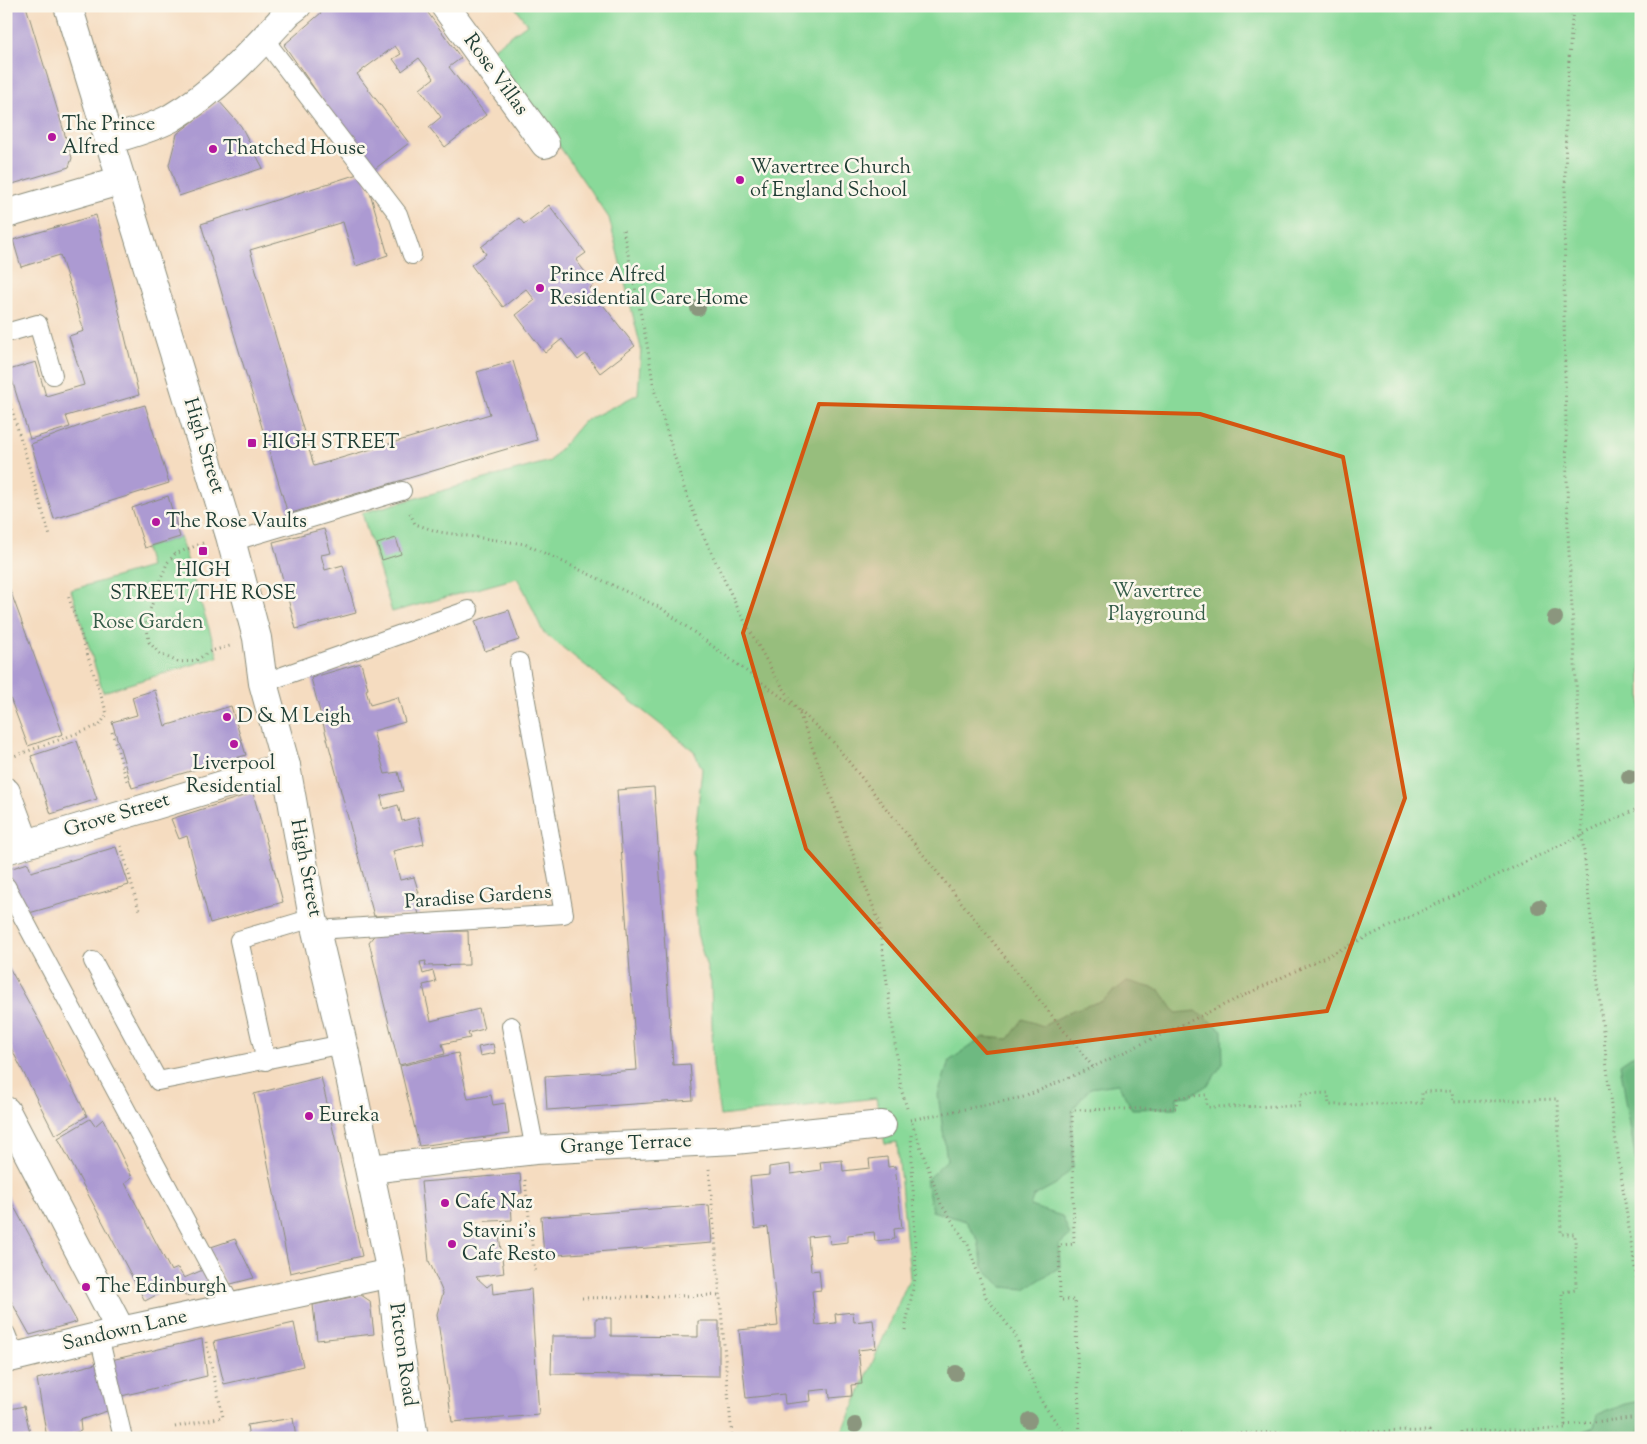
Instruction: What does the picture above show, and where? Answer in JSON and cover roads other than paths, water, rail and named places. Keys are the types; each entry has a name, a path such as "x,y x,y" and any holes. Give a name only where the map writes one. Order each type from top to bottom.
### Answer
{"street":[{"name":"High Street","path":"68,6 231,539 257,638 263,683 286,766 315,924 343,1044 391,1273"},
{"name":"Rose Villas","path":"445,6 545,144"},
{"path":"110,140 170,118 198,99 239,65 264,40 290,9"},
{"path":"6,214 122,180"},
{"name":"Grove Street","path":"16,847 286,766"},
{"path":"6,792 16,847"},
{"path":"6,1111 110,1333"},
{"name":"Grange Terrace","path":"370,1169 528,1151 735,1140 882,1125"},
{"name":"Sandown Lane","path":"9,1350 110,1333 391,1273"},
{"name":"Picton Road","path":"391,1273 399,1344 414,1438"}],"lane":[{"path":"264,40 398,214 412,255"},
{"path":"6,333 38,324 53,375"},
{"path":"231,539 402,491"},
{"path":"263,683 469,610"},
{"name":"Paradise Gardens","path":"315,924 564,914 519,662"},
{"path":"6,886 232,1307"},
{"path":"266,1060 238,940 315,924"},
{"path":"93,961 158,1081 343,1044"},
{"path":"511,1026 528,1151"},
{"path":"110,1333 123,1438"}],"place":[{"name":"The Prince Alfred","path":"52,137"},
{"name":"Thatched House","path":"213,149"},
{"name":"Wavertree Church of England School","path":"740,180"},
{"name":"Prince Alfred Residential Care Home","path":"540,288"},
{"name":"HIGH STREET","path":"252,443"},
{"name":"The Rose Vaults","path":"156,522"},
{"name":"HIGH STREET/THE ROSE","path":"203,551"},
{"name":"D & M Leigh","path":"227,717"},
{"name":"Liverpool Residential","path":"234,744"},
{"name":"Eureka","path":"309,1116"},
{"name":"Cafe Naz","path":"445,1203"},
{"name":"Stavini's Cafe Resto","path":"452,1244"},
{"name":"The Edinburgh","path":"86,1287"}],"park label":[{"name":"Wavertree Playground","path":"1157,604"},
{"name":"Rose Garden","path":"148,623"}]}
